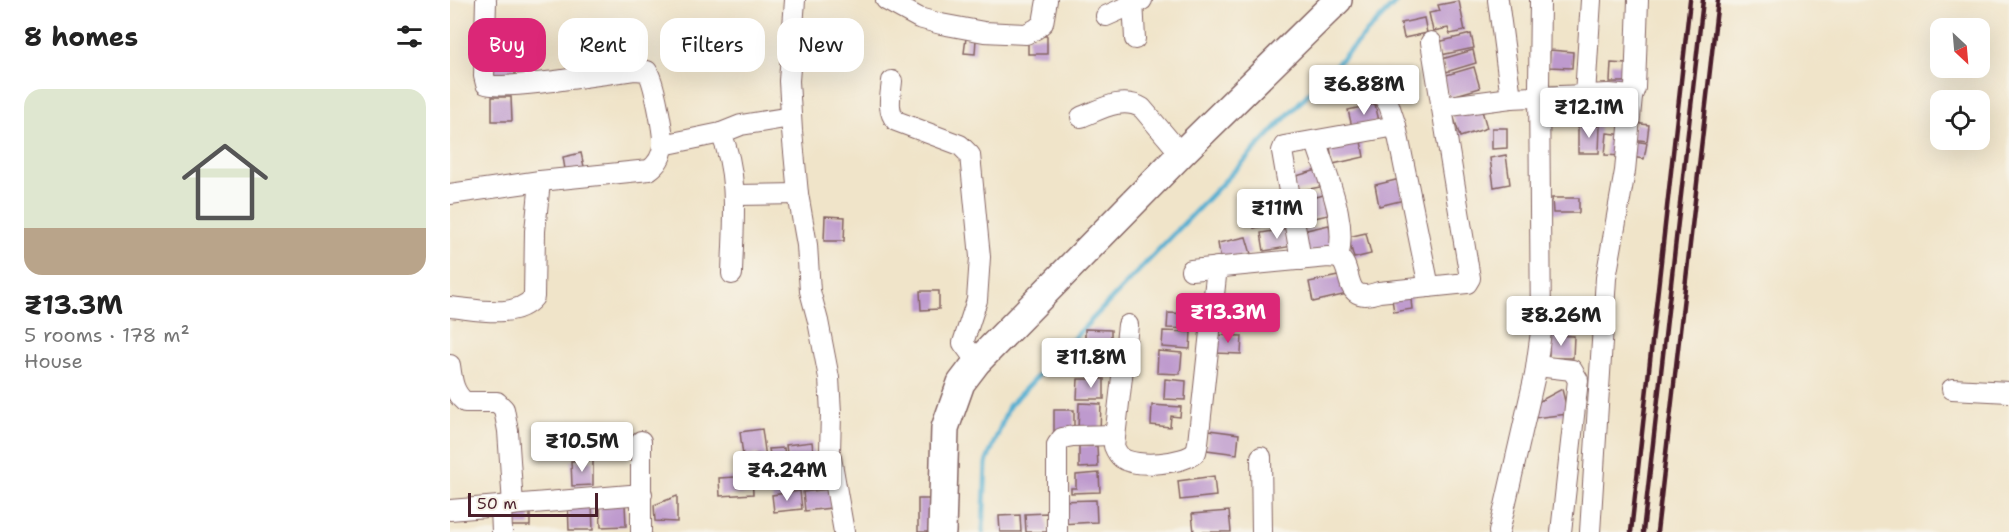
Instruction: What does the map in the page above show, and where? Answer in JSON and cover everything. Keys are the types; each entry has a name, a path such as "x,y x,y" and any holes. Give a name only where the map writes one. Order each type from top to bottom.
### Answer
{"street":[{"path":"450,194 540,181 649,170 656,166 663,145 653,82 647,71 635,70 515,85 491,86 486,84 484,76 486,0"},
{"path":"795,0 789,81 798,194 807,245 810,291 829,378 830,452 844,532"},
{"path":"886,0 919,18 941,24 984,32 1026,34 1036,30 1043,23 1047,0"},
{"path":"942,532 945,428 961,383 977,362 1181,154 1338,0"},
{"path":"1498,0 1511,98"},
{"path":"1499,532 1537,366 1541,332 1540,0"},
{"path":"1585,95 1590,0"},
{"path":"1590,532 1606,278 1625,171 1632,96 1635,88 1638,0"},
{"path":"1106,16 1136,1 1135,39"},
{"path":"1191,270 1328,257 1338,258 1342,262 1351,286 1357,293 1368,296 1379,292 1467,283 1470,278 1431,42"},
{"path":"1370,76 1389,105 1396,126 1429,287"},
{"path":"892,81 890,108 891,115 896,121 960,145 970,155 980,257 977,300 963,343 977,362"},
{"path":"1442,107 1511,98 1632,96"},
{"path":"1081,117 1118,103 1134,103 1142,108 1181,154"},
{"path":"663,145 722,133 741,125 791,117"},
{"path":"1301,260 1282,151 1284,146 1396,126"},
{"path":"722,133 729,150 735,195 732,274"},
{"path":"1316,142 1342,234 1338,258"},
{"path":"450,307 503,311 519,309 530,303 534,297 540,181"},
{"path":"735,195 798,194"},
{"path":"1128,325 1114,446 1117,454 1124,460 1155,464 1185,460 1196,452 1217,267"},
{"path":"450,365 452,383 458,397 465,402 497,402 504,409 507,431 507,506 502,532"},
{"path":"1537,366 1572,370 1578,380 1561,532"},
{"path":"1952,388 2009,392"},
{"path":"1057,532 1057,444 1062,438 1073,436 1115,435"},
{"path":"641,441 641,532"},
{"path":"1261,457 1262,532"},
{"path":"450,510 642,494"}],"building":[{"path":"1459,1 1465,31 1450,34 1448,28 1433,31 1429,13 1440,11 1438,5"},
{"path":"1424,18 1427,33 1404,38 1401,23"},
{"path":"1471,34 1474,48 1441,55 1438,42"},
{"path":"1028,36 1047,36 1047,54 1028,54"},
{"path":"966,38 976,39 975,54 964,53"},
{"path":"1473,50 1476,63 1446,72 1442,59"},
{"path":"1550,50 1573,52 1572,68 1549,67"},
{"path":"1611,63 1626,64 1626,82 1610,82"},
{"path":"1474,67 1480,88 1449,97 1443,76"},
{"path":"493,72 515,72 515,80 493,81"},
{"path":"492,97 511,97 512,121 492,121"},
{"path":"1375,104 1379,121 1352,127 1348,110"},
{"path":"1481,107 1487,128 1460,137 1453,115"},
{"path":"1577,108 1599,108 1599,123 1577,123"},
{"path":"1634,123 1649,125 1647,141 1632,139"},
{"path":"1578,126 1600,126 1599,153 1578,153"},
{"path":"1492,128 1507,128 1507,148 1492,149"},
{"path":"1607,133 1625,135 1623,156 1605,155"},
{"path":"1360,136 1364,157 1333,164 1329,142"},
{"path":"1633,141 1647,143 1644,159 1631,157"},
{"path":"581,153 585,171 566,175 563,157"},
{"path":"1506,155 1510,184 1494,187 1490,158"},
{"path":"1317,170 1320,187 1295,192 1293,177"},
{"path":"1400,179 1404,200 1379,206 1375,185"},
{"path":"1324,195 1328,215 1301,221 1297,201"},
{"path":"1552,198 1579,198 1579,213 1553,213"},
{"path":"1282,207 1285,221 1254,228 1251,214"},
{"path":"825,216 845,217 844,241 824,241"},
{"path":"1329,225 1334,247 1307,253 1302,231"},
{"path":"1290,228 1293,246 1264,251 1261,233"},
{"path":"1366,233 1371,254 1354,258 1348,237"},
{"path":"1246,237 1251,254 1221,261 1218,243"},
{"path":"1343,275 1347,294 1313,302 1309,282"},
{"path":"1410,290 1412,309 1394,312 1391,293"},
{"path":"920,291 939,291 939,309 921,310"},
{"path":"1229,304 1240,304 1240,307 1246,308 1244,329 1215,327 1217,306 1229,307"},
{"path":"1168,313 1194,314 1193,329 1167,328"},
{"path":"1085,329 1111,330 1111,354 1085,354"},
{"path":"1163,331 1191,332 1190,349 1162,347"},
{"path":"1216,335 1242,336 1241,354 1215,353"},
{"path":"1549,335 1574,336 1573,358 1549,358"},
{"path":"1158,351 1182,353 1180,374 1157,373"},
{"path":"1083,357 1109,358 1109,376 1082,375"},
{"path":"1078,379 1104,379 1104,399 1077,399"},
{"path":"1165,379 1186,381 1185,400 1164,399"},
{"path":"1562,389 1568,414 1534,418 1538,402"},
{"path":"1079,403 1101,404 1100,432 1078,431"},
{"path":"1152,405 1181,407 1180,417 1171,416 1170,427 1151,425"},
{"path":"1054,410 1074,410 1074,432 1054,432"},
{"path":"762,429 766,458 759,459 758,454 743,456 740,432"},
{"path":"1209,430 1239,434 1237,454 1207,450"},
{"path":"812,442 814,459 788,462 786,445"},
{"path":"1079,446 1097,446 1098,467 1079,468"},
{"path":"784,448 786,465 772,466 769,449"},
{"path":"593,460 593,485 572,486 571,461"},
{"path":"826,466 828,484 802,487 800,469"},
{"path":"794,468 795,485 772,487 771,470"},
{"path":"1099,473 1100,492 1071,493 1071,488 1076,488 1076,475"},
{"path":"752,476 753,494 720,496 719,478"},
{"path":"1214,476 1216,496 1180,500 1178,481"},
{"path":"830,489 831,508 805,511 803,492"},
{"path":"800,491 802,509 774,512 772,495"},
{"path":"677,496 677,522 655,521 654,505"},
{"path":"918,499 929,499 930,532 918,532"},
{"path":"1096,500 1097,522 1060,524 1059,501"},
{"path":"592,502 593,530 569,530 568,503"},
{"path":"625,504 626,526 601,527 600,505"},
{"path":"530,508 530,526 508,526 505,513"},
{"path":"1229,511 1231,532 1194,532 1192,514"},
{"path":"1047,513 1048,532 1026,532 1025,514"},
{"path":"1020,515 1021,532 1000,532 999,516"}],"waterway":[{"path":"983,532 986,463 1009,406 1398,0"}],"railway":[{"path":"1631,532 1690,0"},
{"path":"1643,532 1703,0"},
{"path":"1657,532 1718,0"}]}
